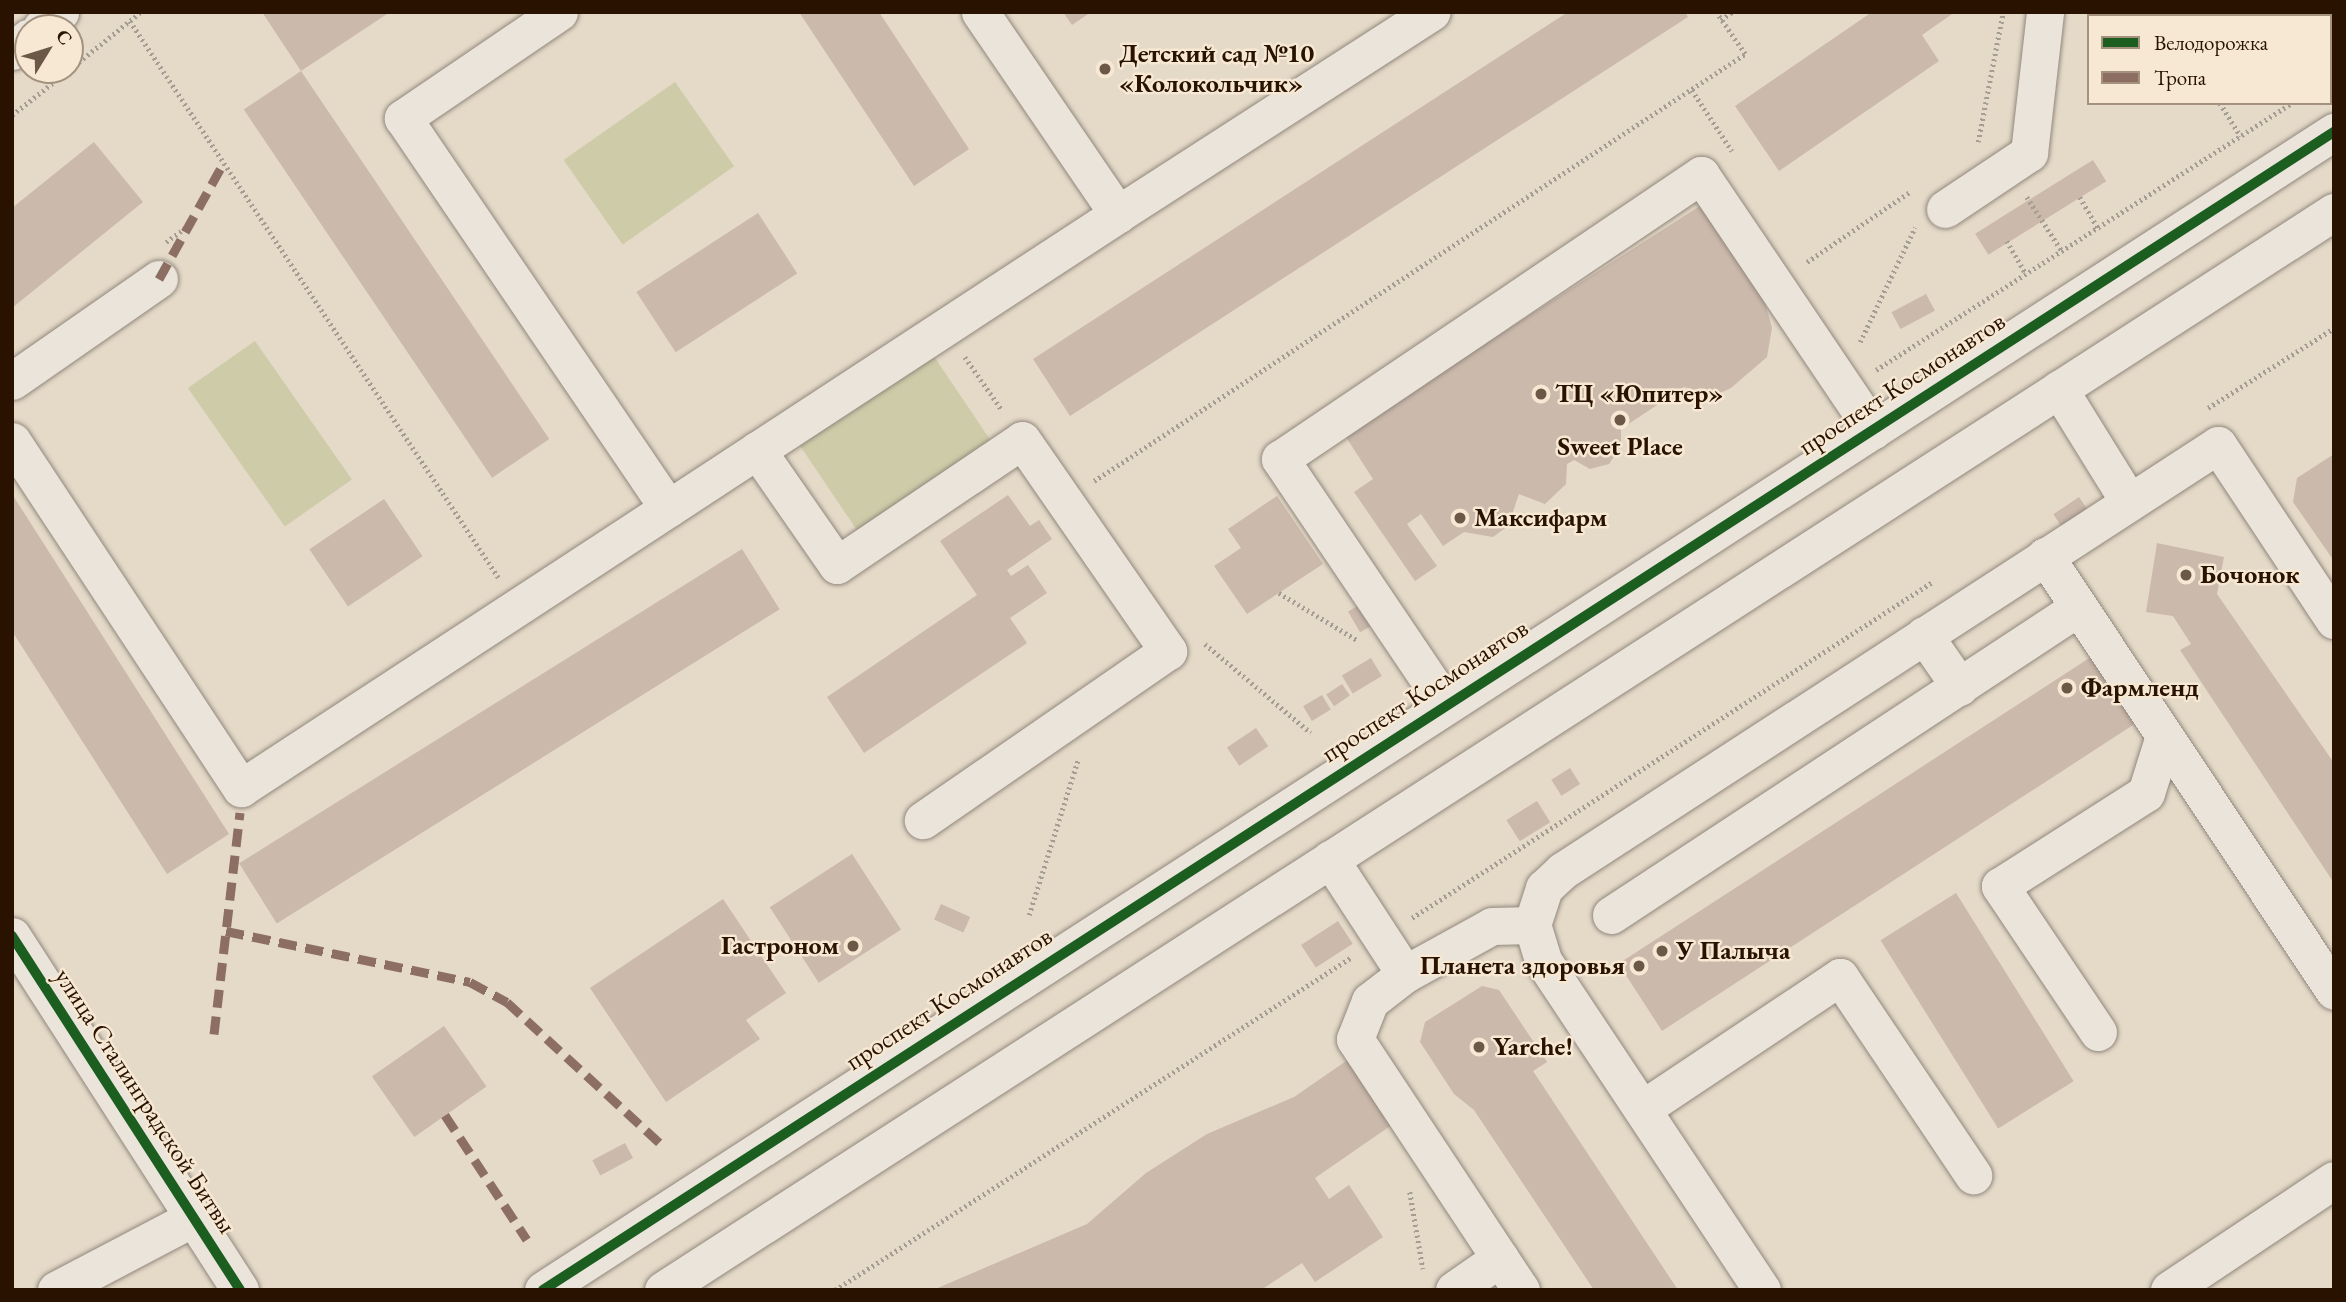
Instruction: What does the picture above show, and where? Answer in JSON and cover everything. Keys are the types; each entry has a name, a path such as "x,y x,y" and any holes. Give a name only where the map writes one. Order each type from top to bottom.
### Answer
{"street":[{"path":"559,12 403,118 668,508"},
{"path":"980,12 1118,214"},
{"path":"12,442 241,788 1431,12"},
{"path":"1932,197 2007,167 2029,153 2045,12"},
{"name":"проспект Космонавтов","path":"543,1290 2334,132"},
{"path":"1446,705 1280,459 1700,175 1873,430"},
{"path":"663,1290 2334,212"},
{"path":"12,381 159,279"},
{"path":"2059,389 2129,502"},
{"path":"757,450 837,565 1023,440 1168,651 923,820"},
{"path":"1762,1290 1543,960 1532,926 1544,888 1562,871 2218,445 2334,620"},
{"path":"2045,556 2334,991"},
{"path":"1611,915 2067,615"},
{"path":"1924,635 1960,687"},
{"path":"2098,1032 2000,886 2146,793 2164,736"},
{"path":"1330,859 1405,974"},
{"path":"1521,1290 1355,1039 1370,1002 1405,974 1492,926 1532,926"},
{"name":"улица Сталинградской Битвы","path":"12,936 240,1290"},
{"path":"1642,1109 1840,977 1973,1175"},
{"path":"2169,1290 2334,1180"},
{"path":"55,1290 194,1217"},
{"path":"1439,1284 1500,1258"}],"path":[{"path":"84,59 141,12"},
{"path":"1064,500 1745,54 1716,12"},
{"path":"1721,20 1732,12"},
{"path":"130,21 518,607"},
{"path":"12,116 52,84"},
{"path":"2221,105 2241,136"},
{"path":"1846,389 2289,105"},
{"path":"2007,167 2062,251"},
{"path":"1807,262 1932,197"},
{"path":"2080,197 2098,228"},
{"path":"2007,241 2026,274"},
{"path":"945,327 1023,440"},
{"path":"2199,414 2334,328"},
{"path":"835,1290 1948,572"},
{"path":"1279,593 1361,641"},
{"path":"1168,651 1200,640 1311,733"},
{"path":"1029,915 1098,699"},
{"path":"1435,1160 1407,1179 1439,1284"}],"shaded area":[{"path":"675,82 734,166 623,244 564,160"},
{"path":"255,341 352,479 285,526 188,388"},
{"path":"933,355 991,441 858,531 800,445"}],"building":[{"path":"262,12 390,12 301,71"},
{"path":"799,12 879,12 969,149 914,186"},
{"path":"1063,12 1091,12 1072,25"},
{"path":"1568,12 1685,12 1688,17 1070,416 1033,359"},
{"path":"1872,12 1955,12 1922,35 1939,61 1779,171 1735,106"},
{"path":"2106,12 2177,12 2174,14"},
{"path":"301,71 549,439 492,478 244,110"},
{"path":"94,142 143,202 12,308 12,208"},
{"path":"2093,160 2106,181 1988,255 1975,234"},
{"name":"ТЦ «Юпитер»","path":"1703,204 1763,295 1772,328 1767,357 1731,388 1716,395 1684,387 1621,429 1621,446 1609,464 1590,469 1574,460 1567,464 1566,484 1545,504 1519,494 1508,526 1493,537 1464,532 1443,546 1421,514 1407,524 1437,566 1415,581 1354,492 1373,479 1344,434"},
{"path":"758,213 797,273 676,352 636,292"},
{"path":"1926,294 1935,311 1900,329 1892,312"},
{"path":"2334,454 2334,561 2293,502 2297,478"},
{"path":"12,494 229,834 167,874 12,631"},
{"path":"1008,495 1030,526 1039,520 1052,539 1007,570 1011,576 1028,565 1047,593 1010,618 1027,643 864,753 827,697 977,595 940,541"},
{"path":"1277,496 1323,564 1247,614 1214,566 1241,548 1228,529"},
{"path":"2079,497 2091,515 2066,533 2053,514"},
{"path":"384,499 423,556 348,607 309,549"},
{"path":"2157,543 2224,557 2217,594 2334,763 2334,883 2180,650 2191,644 2173,616 2146,612"},
{"path":"742,549 780,609 277,923 239,863"},
{"path":"1368,600 1380,621 1360,632 1348,612"},
{"path":"2094,655 2138,722 1662,1031 1618,964"},
{"path":"1371,658 1382,676 1353,694 1342,676"},
{"path":"1342,684 1350,696 1334,706 1326,695"},
{"path":"1322,695 1331,710 1312,721 1303,706"},
{"path":"1256,728 1268,746 1239,766 1227,748"},
{"path":"1570,768 1580,784 1561,796 1551,780"},
{"path":"1537,801 1550,822 1520,841 1506,820"},
{"path":"852,854 901,929 819,983 770,907"},
{"path":"1956,893 2074,1081 1998,1128 1881,940"},
{"path":"723,899 786,993 746,1020 760,1039 666,1102 590,988"},
{"path":"941,904 970,917 963,933 934,920"},
{"path":"1338,921 1353,944 1316,968 1301,945"},
{"path":"1482,986 1499,990 1547,1062 1533,1071 1678,1290 1594,1290 1474,1110 1454,1094 1420,1042 1425,1022"},
{"path":"444,1026 486,1087 414,1137 372,1076"},
{"path":"1352,1057 1396,1122 1315,1178 1329,1199 1349,1185 1383,1237 1315,1282 1302,1263 1261,1290 933,1290 1087,1224 1146,1173 1207,1134 1294,1097"},
{"path":"625,1143 633,1158 600,1175 592,1160"}],"marked path":[{"path":"159,279 224,162"},
{"path":"214,1034 240,813"},
{"path":"226,931 470,982 507,1002 665,1148"},
{"path":"445,1115 527,1240"}],"cycle path":[{"path":"543,1290 2334,132"},
{"path":"12,936 240,1290"}],"place":[{"name":"Детский сад №10 «Колокольчик»","path":"1105,69"},
{"name":"ТЦ «Юпитер»","path":"1541,394"},
{"name":"Sweet Place","path":"1620,420"},
{"name":"Максифарм","path":"1460,518"},
{"name":"Бочонок","path":"2186,575"},
{"name":"Фармленд","path":"2067,688"},
{"name":"Гастроном","path":"853,946"},
{"name":"У Палыча","path":"1662,951"},
{"name":"Планета здоровья","path":"1639,966"},
{"name":"Yarche!","path":"1479,1047"}]}
